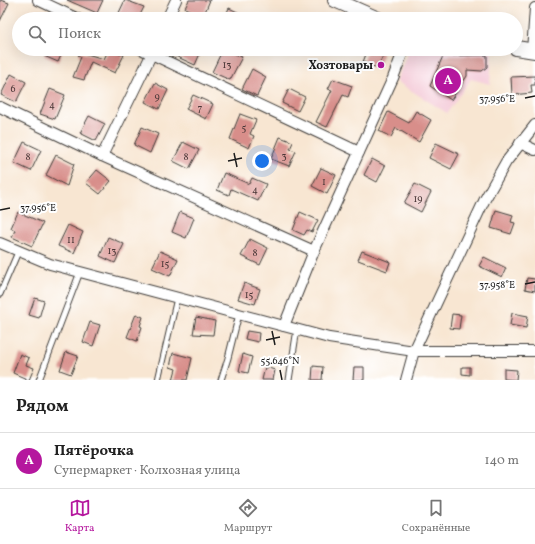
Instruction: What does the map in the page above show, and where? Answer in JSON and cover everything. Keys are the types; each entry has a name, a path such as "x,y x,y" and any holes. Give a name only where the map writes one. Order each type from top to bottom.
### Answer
{"main road":[{"path":"335,0 362,12"},
{"path":"523,49 534,51"}],"street":[{"path":"38,0 63,12"},
{"path":"171,12 176,0"},
{"path":"534,51 535,8"},
{"path":"102,156 151,56"},
{"path":"161,56 359,152"},
{"path":"284,326 314,250 359,152 402,64 403,56"},
{"path":"0,107 102,156 314,250"},
{"path":"406,380 414,351 484,201 506,162 535,125"},
{"path":"520,143 535,150"},
{"path":"0,243 18,252 50,264 328,338 414,351 535,351"}],"lane":[{"path":"0,294 18,252"},
{"path":"39,380 80,272"},
{"path":"158,380 177,298"},
{"path":"220,380 228,358 239,314"},
{"path":"289,380 297,329"}],"shaded area":[{"path":"407,56 492,56 490,84 471,79 447,113 396,81"}],"building":[{"path":"0,0 9,3 0,21"},
{"path":"67,0 103,0 97,12"},
{"path":"125,0 144,7 142,12 119,12"},
{"path":"189,0 210,0 205,12 193,12 185,8"},
{"path":"229,8 237,12 227,12"},
{"path":"44,56 61,56 58,62"},
{"path":"80,56 94,56 104,59 106,56 124,56 115,73 91,62 84,80 73,77 81,57"},
{"path":"175,56 199,56 195,65"},
{"path":"220,56 242,57 230,80 212,72"},
{"path":"365,56 383,56 377,68 363,62"},
{"path":"443,56 487,56 487,67 482,71 467,70 467,76 451,100 430,86"},
{"path":"252,69 266,77 257,96 242,89"},
{"path":"11,74 26,82 16,102 1,95"},
{"path":"535,76 535,85 531,85 532,93 512,95 511,77"},
{"path":"333,79 352,86 348,97 343,95 327,127 316,122 332,90 328,89"},
{"path":"155,83 168,90 159,109 145,102"},
{"path":"50,89 65,95 55,119 40,114"},
{"path":"289,89 305,97 298,111 282,103"},
{"path":"193,95 213,104 206,119 186,109"},
{"path":"416,111 431,120 419,142 396,128 391,137 379,131 388,112 409,123"},
{"path":"240,114 256,120 250,134 254,136 249,148 230,139"},
{"path":"89,116 105,124 96,141 80,133"},
{"path":"142,127 158,134 150,153 134,145"},
{"path":"280,137 293,142 290,149 296,151 289,166 271,159"},
{"path":"24,142 41,150 31,171 14,163"},
{"path":"183,142 199,150 189,169 173,161"},
{"path":"436,143 459,154 451,169 429,158"},
{"path":"56,155 74,164 67,186 46,175"},
{"path":"372,159 385,166 377,182 364,175"},
{"path":"321,168 336,175 327,194 312,186"},
{"path":"97,170 111,181 100,194 86,183"},
{"path":"224,173 249,184 252,178 266,184 258,201 231,189 229,195 217,190"},
{"path":"415,184 431,192 421,212 404,203"},
{"path":"496,210 513,215 511,222 515,223 511,234 491,228"},
{"path":"18,212 43,223 32,246 12,237 15,230 11,228"},
{"path":"180,212 194,218 186,238 172,232"},
{"path":"300,212 318,220 312,232 307,230 304,235 293,230"},
{"path":"68,225 83,232 74,253 58,246"},
{"path":"108,237 124,244 115,263 100,256"},
{"path":"250,239 268,248 260,265 241,256"},
{"path":"160,251 178,259 170,276 152,268"},
{"path":"362,251 390,262 387,271 358,260"},
{"path":"484,257 506,268 502,277 479,266"},
{"path":"527,278 535,279 535,291 525,289"},
{"path":"244,283 260,289 255,304 238,299"},
{"path":"35,298 44,301 39,318 29,315"},
{"path":"512,313 528,316 526,328 510,325"},
{"path":"136,314 143,317 140,326 142,327 137,341 127,337"},
{"path":"452,314 461,315 459,329 450,328"},
{"path":"196,317 215,321 213,335 193,334"},
{"path":"90,322 100,325 93,346 83,342"},
{"path":"247,331 259,333 258,342 245,339"},
{"path":"66,352 78,356 71,374 60,370"},
{"path":"173,353 192,358 187,380 173,380 176,369 170,367"},
{"path":"20,354 29,358 26,365 34,368 29,380 13,373"},
{"path":"243,354 252,357 248,373 239,371"},
{"path":"313,366 323,367 322,380 312,380"},
{"path":"265,367 275,370 273,380 262,380"},
{"path":"354,367 364,367 364,380 353,380"},
{"path":"462,367 470,367 470,375 462,374"},
{"path":"504,369 517,370 516,380 504,379"}],"place":[{"name":"Хозтовары","path":"381,65"},
{"name":"Пятёрочка","path":"448,81"}]}
